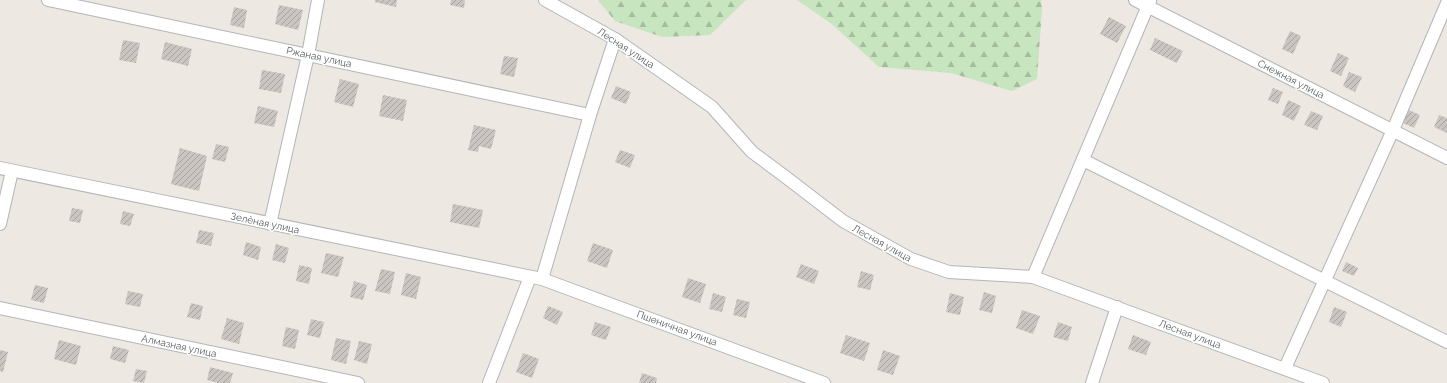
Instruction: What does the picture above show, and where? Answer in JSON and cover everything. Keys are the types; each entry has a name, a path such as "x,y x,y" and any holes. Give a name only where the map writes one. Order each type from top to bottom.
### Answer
{"street":[{"name":"Ржаная улица","path":"48,0 590,115"},
{"path":"270,224 308,55 318,0"},
{"name":"Лесная улица","path":"545,0 615,39 712,107 752,152 843,221 911,259 949,272 1033,278 1117,307 1324,383"},
{"name":"Снежная улица","path":"1135,0 1149,3 1447,158"},
{"path":"1033,278 1149,3"},
{"path":"1284,368 1393,130 1447,3"},
{"path":"542,279 590,115 615,39"},
{"path":"1082,160 1447,342"},
{"path":"0,224 6,169"},
{"name":"Зелёная улица","path":"6,169 530,277"},
{"path":"489,383 530,277"},
{"name":"Пшеничная улица","path":"530,277 542,279 824,383"},
{"path":"1092,383 1117,307"},
{"name":"Алмазная улица","path":"0,308 358,383"}],"green space":[{"path":"598,0 746,0 710,35 662,37 615,21"},
{"path":"797,0 1041,0 1042,9 1037,79 1012,91 951,73 879,67 833,25"}],"building":[{"path":"375,0 397,0 396,7 375,2"},
{"path":"451,0 465,0 464,8 450,5"},
{"path":"279,5 303,10 298,30 275,24"},
{"path":"234,7 247,10 244,28 230,25"},
{"path":"1109,17 1126,26 1117,43 1100,34"},
{"path":"1290,31 1301,36 1293,54 1282,49"},
{"path":"1155,38 1183,51 1177,63 1150,50"},
{"path":"123,40 140,43 136,63 119,60"},
{"path":"165,42 192,49 188,66 161,59"},
{"path":"1338,53 1349,58 1341,76 1330,71"},
{"path":"504,56 518,58 514,77 500,74"},
{"path":"262,70 285,74 281,93 259,89"},
{"path":"1349,72 1362,77 1355,92 1343,86"},
{"path":"340,79 359,84 353,107 334,102"},
{"path":"616,86 631,92 626,104 611,98"},
{"path":"1273,88 1283,92 1278,104 1268,100"},
{"path":"383,95 407,100 403,121 379,116"},
{"path":"1288,100 1301,106 1294,121 1282,115"},
{"path":"258,106 278,111 274,127 254,123"},
{"path":"1409,110 1420,115 1414,128 1403,123"},
{"path":"1311,111 1323,116 1317,130 1304,125"},
{"path":"1439,115 1447,118 1447,133 1434,127"},
{"path":"474,125 496,130 491,149 479,146 478,152 468,150"},
{"path":"216,144 229,147 225,162 212,159"},
{"path":"180,148 207,156 199,191 171,184"},
{"path":"620,150 635,155 630,168 615,162"},
{"path":"453,204 483,210 479,228 450,222"},
{"path":"72,208 83,210 80,223 69,221"},
{"path":"123,211 134,214 130,226 120,224"},
{"path":"199,230 214,233 211,246 196,243"},
{"path":"246,242 261,247 258,260 243,255"},
{"path":"593,243 613,250 607,268 587,261"},
{"path":"276,244 289,248 285,263 272,260"},
{"path":"326,253 344,257 338,277 321,273"},
{"path":"1346,262 1358,268 1354,276 1342,271"},
{"path":"801,264 819,271 814,284 796,277"},
{"path":"299,265 312,268 309,284 296,281"},
{"path":"381,269 395,272 390,294 375,291"},
{"path":"861,271 874,275 870,290 857,287"},
{"path":"406,273 421,277 416,299 401,295"},
{"path":"688,278 706,284 700,303 682,297"},
{"path":"354,281 367,285 363,300 350,297"},
{"path":"35,285 48,288 44,303 31,300"},
{"path":"128,291 143,294 140,307 125,304"},
{"path":"984,292 996,296 992,313 979,310"},
{"path":"713,293 726,297 722,312 709,309"},
{"path":"950,293 964,297 960,315 946,312"},
{"path":"737,299 750,302 746,318 733,315"},
{"path":"191,303 203,306 200,320 187,317"},
{"path":"548,306 563,312 557,325 543,318"},
{"path":"1334,307 1347,312 1341,327 1329,322"},
{"path":"1022,310 1040,316 1033,334 1016,328"},
{"path":"227,318 244,323 239,344 221,339"},
{"path":"311,319 324,322 320,338 307,335"},
{"path":"595,322 611,327 606,340 591,335"},
{"path":"1058,322 1072,327 1068,341 1053,337"},
{"path":"286,327 299,330 295,349 282,346"},
{"path":"846,335 870,343 864,361 840,353"},
{"path":"1133,335 1151,342 1146,355 1128,349"},
{"path":"336,338 351,341 346,364 331,360"},
{"path":"59,340 81,346 76,365 54,359"},
{"path":"359,341 372,344 367,364 354,360"},
{"path":"113,346 129,350 125,363 110,359"},
{"path":"0,350 8,352 3,372 0,371"},
{"path":"883,350 900,356 893,375 877,370"},
{"path":"523,353 539,359 532,378 516,372"},
{"path":"210,367 233,373 230,383 218,383 207,380"},
{"path":"136,369 147,371 144,383 133,381"},
{"path":"642,373 657,378 656,383 639,383"}]}
